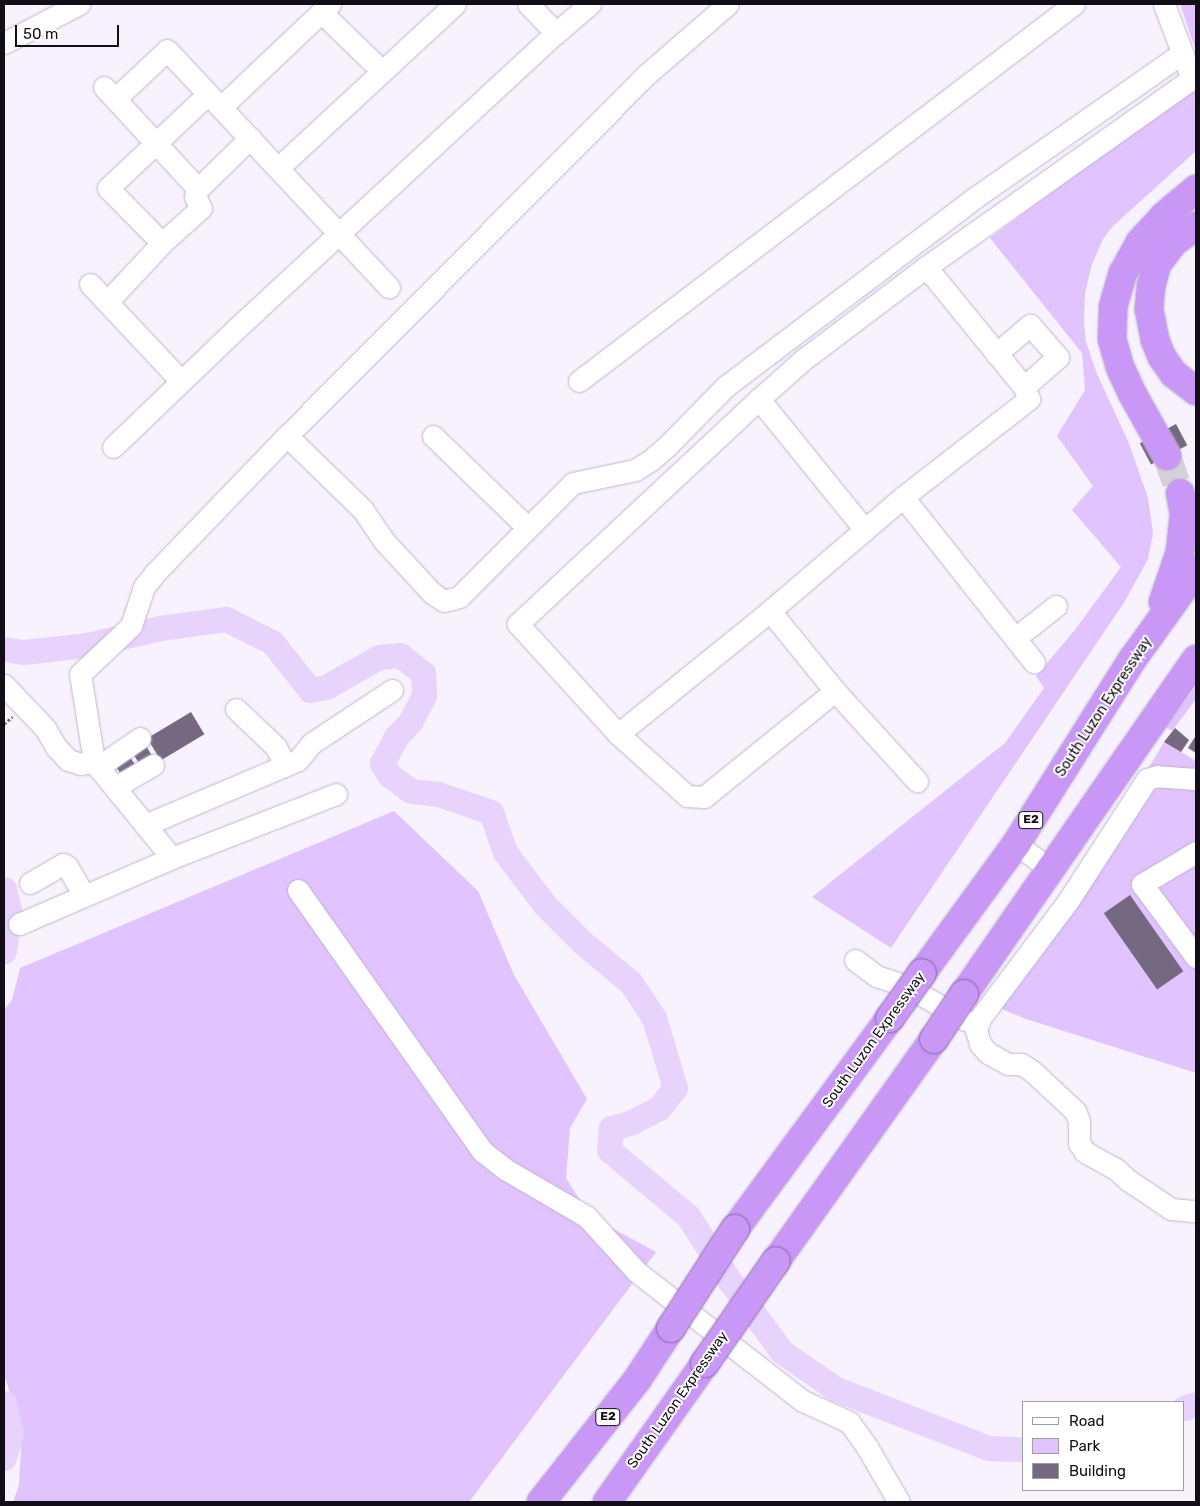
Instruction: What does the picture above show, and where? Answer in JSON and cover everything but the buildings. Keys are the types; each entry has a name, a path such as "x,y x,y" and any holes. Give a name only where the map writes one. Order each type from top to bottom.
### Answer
{"highway":[{"path":"1167,456 1132,393 1120,367 1112,339 1112,312 1118,285 1134,252 1155,224 1193,193"},
{"path":"1196,226 1173,243 1157,264 1150,286 1149,309 1155,340 1162,357 1174,374 1196,391"},
{"path":"1132,660 1153,624 1166,595 1180,552 1184,513 1180,493"},
{"name":"South Luzon Expressway","path":"540,1502 637,1380 735,1230 1016,844 1132,660 1196,571"},
{"name":"South Luzon Expressway","path":"607,1502 934,1039 1196,659"}],"street":[{"path":"4,42 79,4"},
{"path":"278,168 455,4"},
{"path":"528,4 556,32"},
{"path":"113,447 181,381 556,32 590,4"},
{"path":"172,858 96,764 80,674 94,659 113,645 132,626 144,587 287,436 646,75 728,4"},
{"path":"579,381 1074,4"},
{"path":"835,691 704,797 687,796 618,734 518,624 804,359 926,267 1192,79 1164,4"},
{"path":"162,243 108,188 156,143 214,100 326,8 382,71"},
{"path":"198,189 109,92 166,50 389,287"},
{"path":"287,436 363,510 384,541 432,593 444,601 459,597 573,483 635,470 651,460 726,386 973,199 1182,53"},
{"path":"107,302 162,243 201,208 195,196 198,189 250,138"},
{"path":"618,734 770,611 903,497 1029,399 1024,386 926,267"},
{"path":"90,284 181,381"},
{"path":"996,354 1030,325 1058,357 1024,386"},
{"path":"759,399 865,530"},
{"path":"433,436 527,527"},
{"path":"903,497 1034,662"},
{"path":"1015,638 1056,606"},
{"path":"770,611 835,691 917,781"},
{"path":"4,685 45,728 56,747 68,760 81,764 96,764 140,738"},
{"path":"145,825 298,760 312,743 392,690"},
{"path":"236,709 276,746 285,766"},
{"path":"115,787 153,765"},
{"path":"1196,779 1157,776 1147,779 1068,901 976,1026 978,1039 985,1050 1008,1064 1021,1064 1032,1071 1075,1111 1079,1121 1079,1143 1085,1152 1116,1169 1128,1180 1171,1209 1196,1211"},
{"path":"19,924 172,858 336,794"},
{"path":"1016,844 1050,869"},
{"path":"1196,852 1142,884 1196,956"},
{"path":"30,882 64,864 84,896"},
{"path":"298,890 482,1151 505,1169 587,1217 637,1272 803,1401 849,1422 867,1447 899,1502"},
{"path":"855,960 876,976 906,986 976,1026"}],"green space":[{"path":"1180,4 1196,4 1196,51"},
{"path":"1196,85 1196,151 1113,226 1103,239 1092,264 1085,293 1084,322 1086,342 1097,374 1128,441 1148,498 1153,533 1148,559 1125,601 891,948 812,897 1005,743 1044,688 1036,676 1074,631 1121,567 1072,510 1093,486 1057,436 1085,390 1082,353 990,238"},
{"path":"1196,687 1196,699 1172,731 1166,727"},
{"path":"1164,742 1196,761 1196,775 1142,779"},
{"path":"1154,781 1196,784 1196,1073 1026,1019 997,1007"},
{"path":"394,811 478,891 514,975 587,1099 570,1128 566,1178 590,1216 656,1252 469,1502 13,1502 19,1485 22,1431 4,1374 4,1010 12,1000 20,968"}],"waterway":[{"path":"4,649 23,652 87,645 160,628 226,619 272,642 310,690 326,687 379,657 400,655 423,673 424,695 411,721 396,737 382,763 389,775 411,791 438,794 491,812 505,852 545,905 582,942 631,983 654,1018 675,1088 659,1108 630,1123 611,1128 609,1150 688,1216 729,1280 782,1352 836,1389 988,1448 1022,1449"},
{"path":"4,889 10,913 4,952"},
{"path":"4,1403 11,1433 4,1458"},
{"path":"1185,1408 1196,1404"}],"tunnel":[{"path":"1167,456 1180,493"}]}
